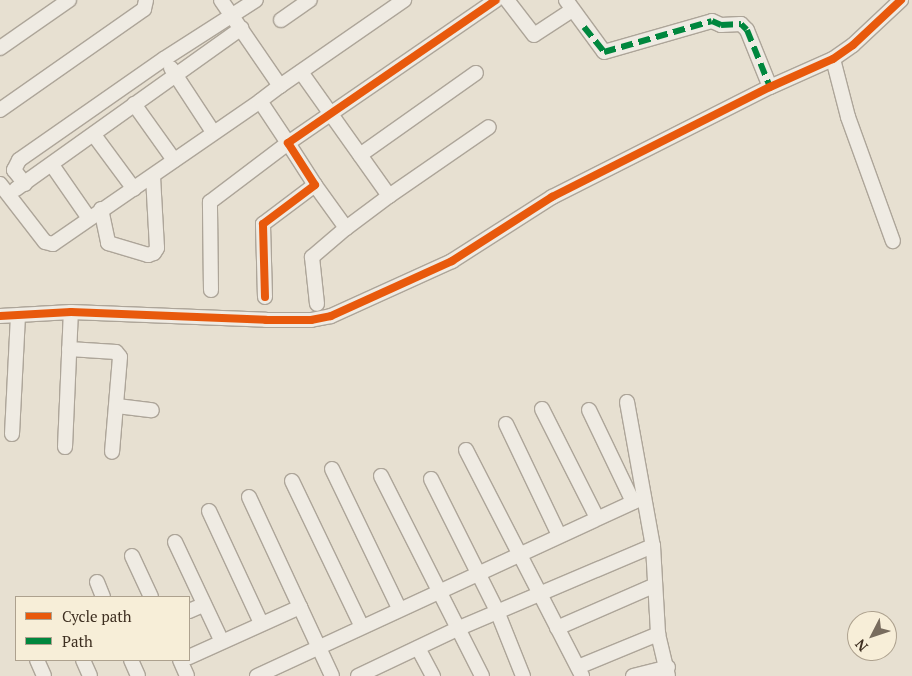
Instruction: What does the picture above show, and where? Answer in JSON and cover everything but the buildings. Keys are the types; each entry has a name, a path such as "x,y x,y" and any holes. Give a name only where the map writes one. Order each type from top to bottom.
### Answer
{"street":[{"path":"0,48 69,0"},
{"path":"0,110 144,9 146,0"},
{"path":"221,0 280,86"},
{"path":"25,184 14,170 15,164 164,59 256,0"},
{"path":"281,20 310,0"},
{"path":"242,28 25,184 3,192 49,245 88,217 153,176 213,132 404,0"},
{"path":"211,290 210,202 288,143 496,0"},
{"path":"507,0 534,35 569,5 604,52 709,21 721,25 741,24 747,30 770,87"},
{"path":"0,316 71,312 311,320 331,316 452,261 552,197 770,87 833,58 853,45 901,0"},
{"path":"833,58 848,117 893,241"},
{"path":"164,59 213,132"},
{"path":"301,72 389,196"},
{"path":"360,155 476,73"},
{"path":"108,98 121,114"},
{"path":"260,101 315,185 346,228"},
{"path":"134,104 174,160"},
{"path":"316,304 312,257 346,228 389,196 489,127"},
{"path":"94,135 134,189"},
{"path":"52,164 88,217"},
{"path":"101,209 106,238 112,246 154,254 157,248 153,176"},
{"path":"265,298 263,224 315,185"},
{"path":"65,447 71,312"},
{"path":"12,434 18,315"},
{"path":"69,349 116,352 119,355 117,406 112,452"},
{"path":"627,402 638,499 653,546 653,586 658,634 668,671 633,676"},
{"path":"117,406 152,410"},
{"path":"542,409 597,518"},
{"path":"588,410 638,499"},
{"path":"506,424 559,535"},
{"path":"466,450 580,672 658,634"},
{"path":"332,469 399,608"},
{"path":"380,476 482,676"},
{"path":"431,479 475,573 497,611 523,676"},
{"path":"292,481 361,625"},
{"path":"249,497 332,676"},
{"path":"257,676 280,671 318,646 361,625 638,499"},
{"path":"208,511 261,623"},
{"path":"176,542 203,605 222,642"},
{"path":"358,676 378,672 418,648 457,629 653,546"},
{"path":"132,556 151,596"},
{"path":"97,582 103,596"},
{"path":"557,628 653,586"},
{"path":"190,611 203,605"},
{"path":"190,656 300,607"},
{"path":"418,648 433,676"},
{"path":"37,661 44,676"},
{"path":"83,661 90,676"},
{"path":"131,661 138,676"},
{"path":"183,661 186,676"}],"marked path":[{"path":"584,27 604,52 712,21 721,25 741,24 747,30 770,87"}],"cycle path":[{"path":"265,297 263,224 315,185 288,143 496,0"},
{"path":"0,316 71,312 266,320 311,320 331,316 452,261 552,197 770,87 833,59 853,45 901,0"}]}
